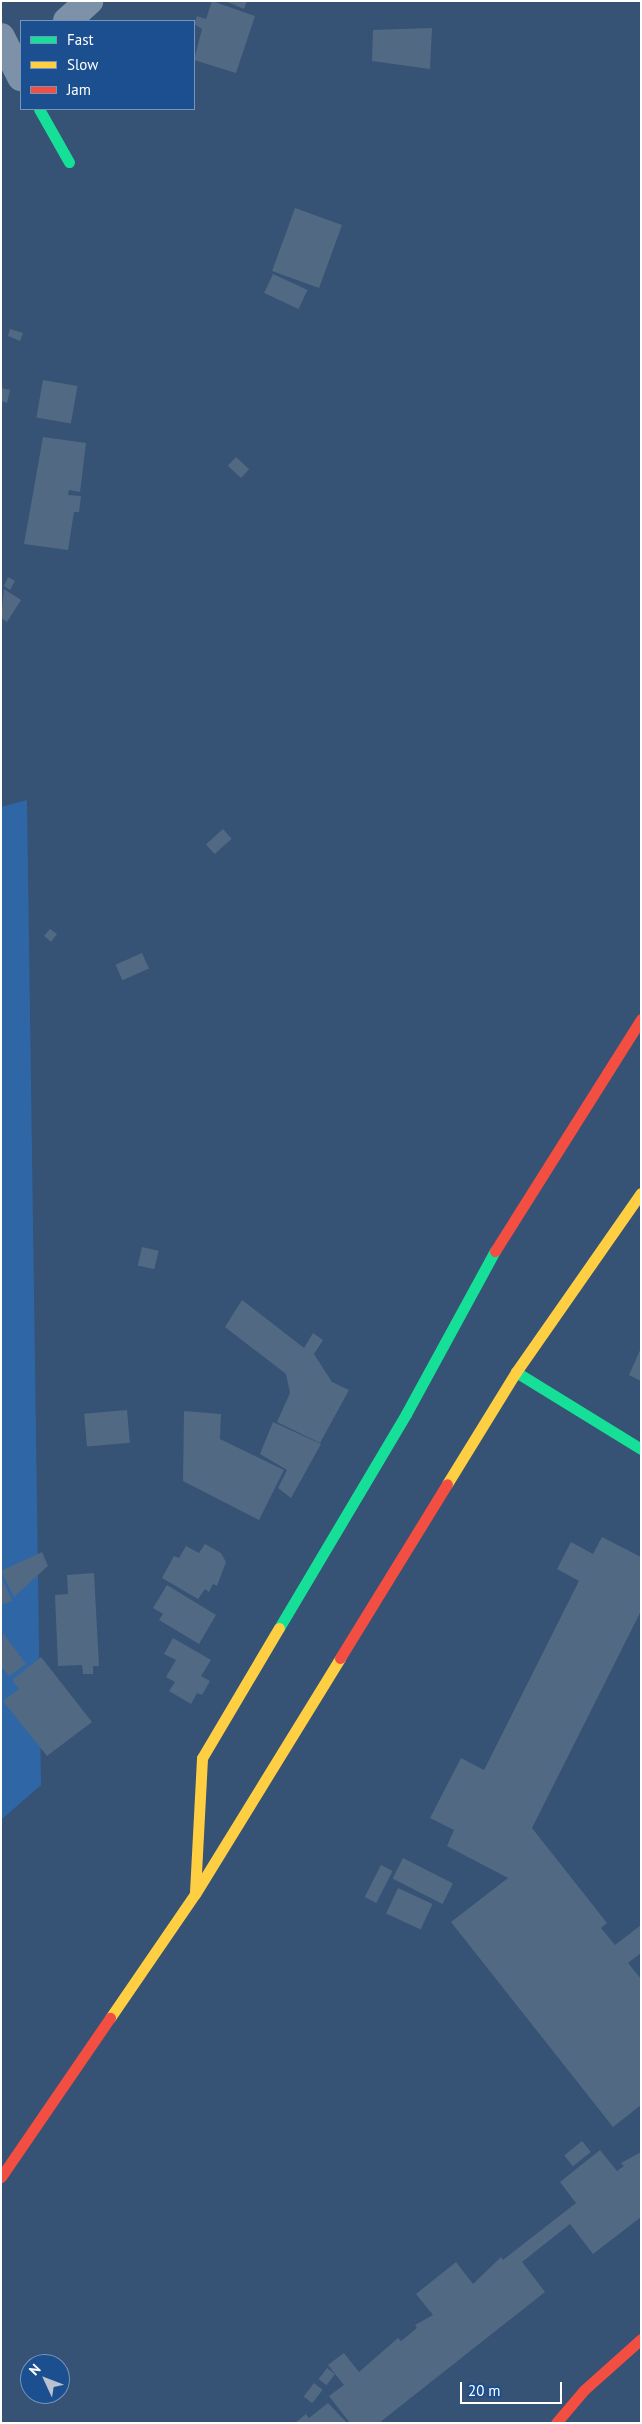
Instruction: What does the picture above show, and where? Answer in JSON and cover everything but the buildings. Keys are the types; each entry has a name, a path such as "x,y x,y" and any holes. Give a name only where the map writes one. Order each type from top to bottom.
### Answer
{"street":[{"path":"67,20 90,1"},
{"path":"1,38 15,69"},
{"path":"40,110 69,162"},
{"path":"195,1894 202,1758 406,1414 510,1223 641,1019"},
{"path":"1,2178 195,1894 516,1372 641,1193"},
{"path":"516,1372 641,1449"},
{"path":"556,2423 584,2390 641,2339"}],"shaded area":[{"path":"27,800 41,1785 1,1820 1,807"}],"traffic: fast":[{"path":"40,110 69,162"},
{"path":"279,1628 406,1414 495,1251"},
{"path":"516,1372 641,1449"}],"traffic: slow":[{"path":"447,1484 516,1372 641,1193"},
{"path":"195,1892 202,1758 279,1628"},
{"path":"110,2018 195,1894 340,1658"}],"traffic: jam":[{"path":"495,1251 641,1019"},
{"path":"340,1658 447,1484"},
{"path":"1,2177 110,2018"},
{"path":"556,2423 584,2390 641,2339"}]}
